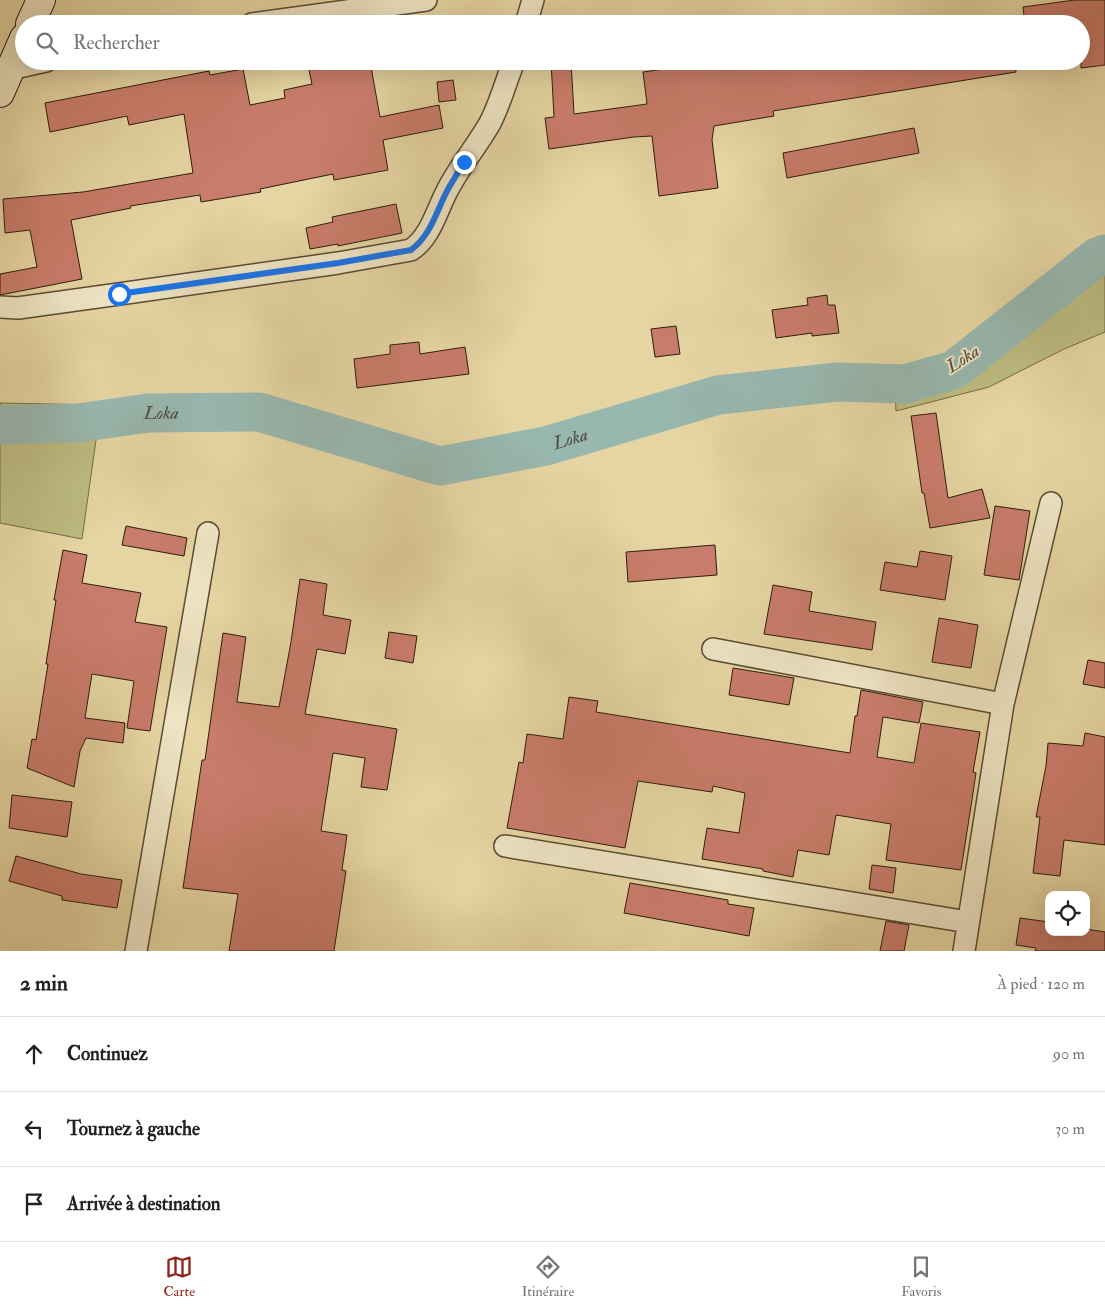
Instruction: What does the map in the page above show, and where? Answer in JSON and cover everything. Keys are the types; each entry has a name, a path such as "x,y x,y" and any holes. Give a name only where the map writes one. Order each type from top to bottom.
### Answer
{"street":[{"path":"34,15 41,0"},
{"path":"317,15 426,0"},
{"path":"529,15 533,0"},
{"path":"0,93 15,57"},
{"path":"10,68 15,67"},
{"path":"0,307 18,308 119,294 338,263 411,250 419,244 426,234 446,192 490,122 510,70"},
{"path":"964,951 1003,704 1051,503"},
{"path":"136,951 208,533"},
{"path":"712,649 1003,704"},
{"path":"505,846 968,922"}],"shaded area":[{"path":"1105,267 1105,332 1064,349 989,387 896,411 894,375 931,366 1069,274"},
{"path":"0,403 101,405 82,539 0,523"}],"building":[{"path":"1075,0 1105,0 1105,65 1090,67 1090,15 1024,15 1023,7"},
{"path":"243,70 250,105 285,98 284,90 312,84 309,70 372,70 380,117 439,105 443,128 383,140 388,170 334,180 333,174 260,189 261,192 201,202 200,195 130,206 131,208 71,220 82,279 0,295 0,274 37,267 30,230 5,233 3,199 83,192 193,173 184,114 129,125 127,116 50,132 45,103 209,71 210,75"},
{"path":"551,70 572,70 574,114 647,104 643,72 657,70 1016,70 1016,72 773,111 774,116 714,126 712,140 718,188 659,196 652,136 549,149 545,118 554,117"},
{"path":"453,80 456,100 439,102 437,82"},
{"path":"914,128 919,153 787,178 783,153"},
{"path":"396,204 402,233 338,246 338,244 310,249 306,228 333,222 332,217"},
{"path":"827,295 828,305 835,305 839,333 812,336 812,333 776,338 772,310 808,305 807,298"},
{"path":"676,326 680,354 655,357 651,329"},
{"path":"419,342 420,354 465,347 469,374 357,388 354,359 390,354 390,345"},
{"path":"936,413 948,498 982,489 990,518 930,528 924,493 922,493 911,416"},
{"path":"995,506 1030,511 1019,580 984,575"},
{"path":"126,526 187,538 184,556 122,545"},
{"path":"715,545 717,575 628,582 626,552"},
{"path":"63,550 87,555 82,583 141,593 135,622 167,627 150,731 127,728 134,681 92,674 85,718 125,723 123,743 86,738 80,751 74,787 27,768 32,739 36,740 48,664 46,664 56,600 54,600"},
{"path":"920,551 952,556 945,600 880,590 885,562 917,567"},
{"path":"300,579 327,584 323,615 351,620 345,654 317,649 305,714 397,729 387,790 361,787 365,758 333,753 321,831 347,835 342,870 346,871 334,951 229,951 238,894 183,888 202,760 205,760 223,633 246,637 237,702 279,707"},
{"path":"773,585 812,592 809,611 876,622 872,650 764,634"},
{"path":"939,618 978,625 971,668 932,662"},
{"path":"389,632 417,636 413,663 385,658"},
{"path":"1088,660 1105,663 1105,688 1083,684"},
{"path":"733,668 794,678 789,705 729,695"},
{"path":"861,690 923,702 919,723 883,717 877,757 914,763 921,723 980,732 973,772 976,773 961,870 886,860 891,824 836,815 829,855 798,850 793,877 763,871 763,869 702,859 707,828 739,833 745,793 713,786 712,792 638,781 625,848 507,828 519,762 523,763 527,734 563,739 569,697 598,701 596,712 850,753"},
{"path":"1085,733 1105,737 1105,845 1064,840 1060,876 1033,873 1040,817 1036,817 1046,766 1048,743 1083,746"},
{"path":"12,795 72,802 67,837 9,828"},
{"path":"16,856 81,874 122,880 117,908 62,900 62,896 9,881"},
{"path":"872,865 896,868 893,893 869,889"},
{"path":"630,883 728,900 728,904 754,908 749,936 624,913"},
{"path":"1020,918 1045,921 1045,936 1090,936 1090,930 1105,932 1105,951 1035,951 1036,948 1016,945"},
{"path":"886,921 909,925 904,951 880,951"}],"waterway":[{"name":"Loka","path":"0,425 78,423 148,413 259,412 440,466 546,446 718,395 838,382 905,384 954,370 1097,257 1105,254"}],"route":[{"path":"119,294 338,263 411,250 419,244 426,234 446,192 464,162"}]}
